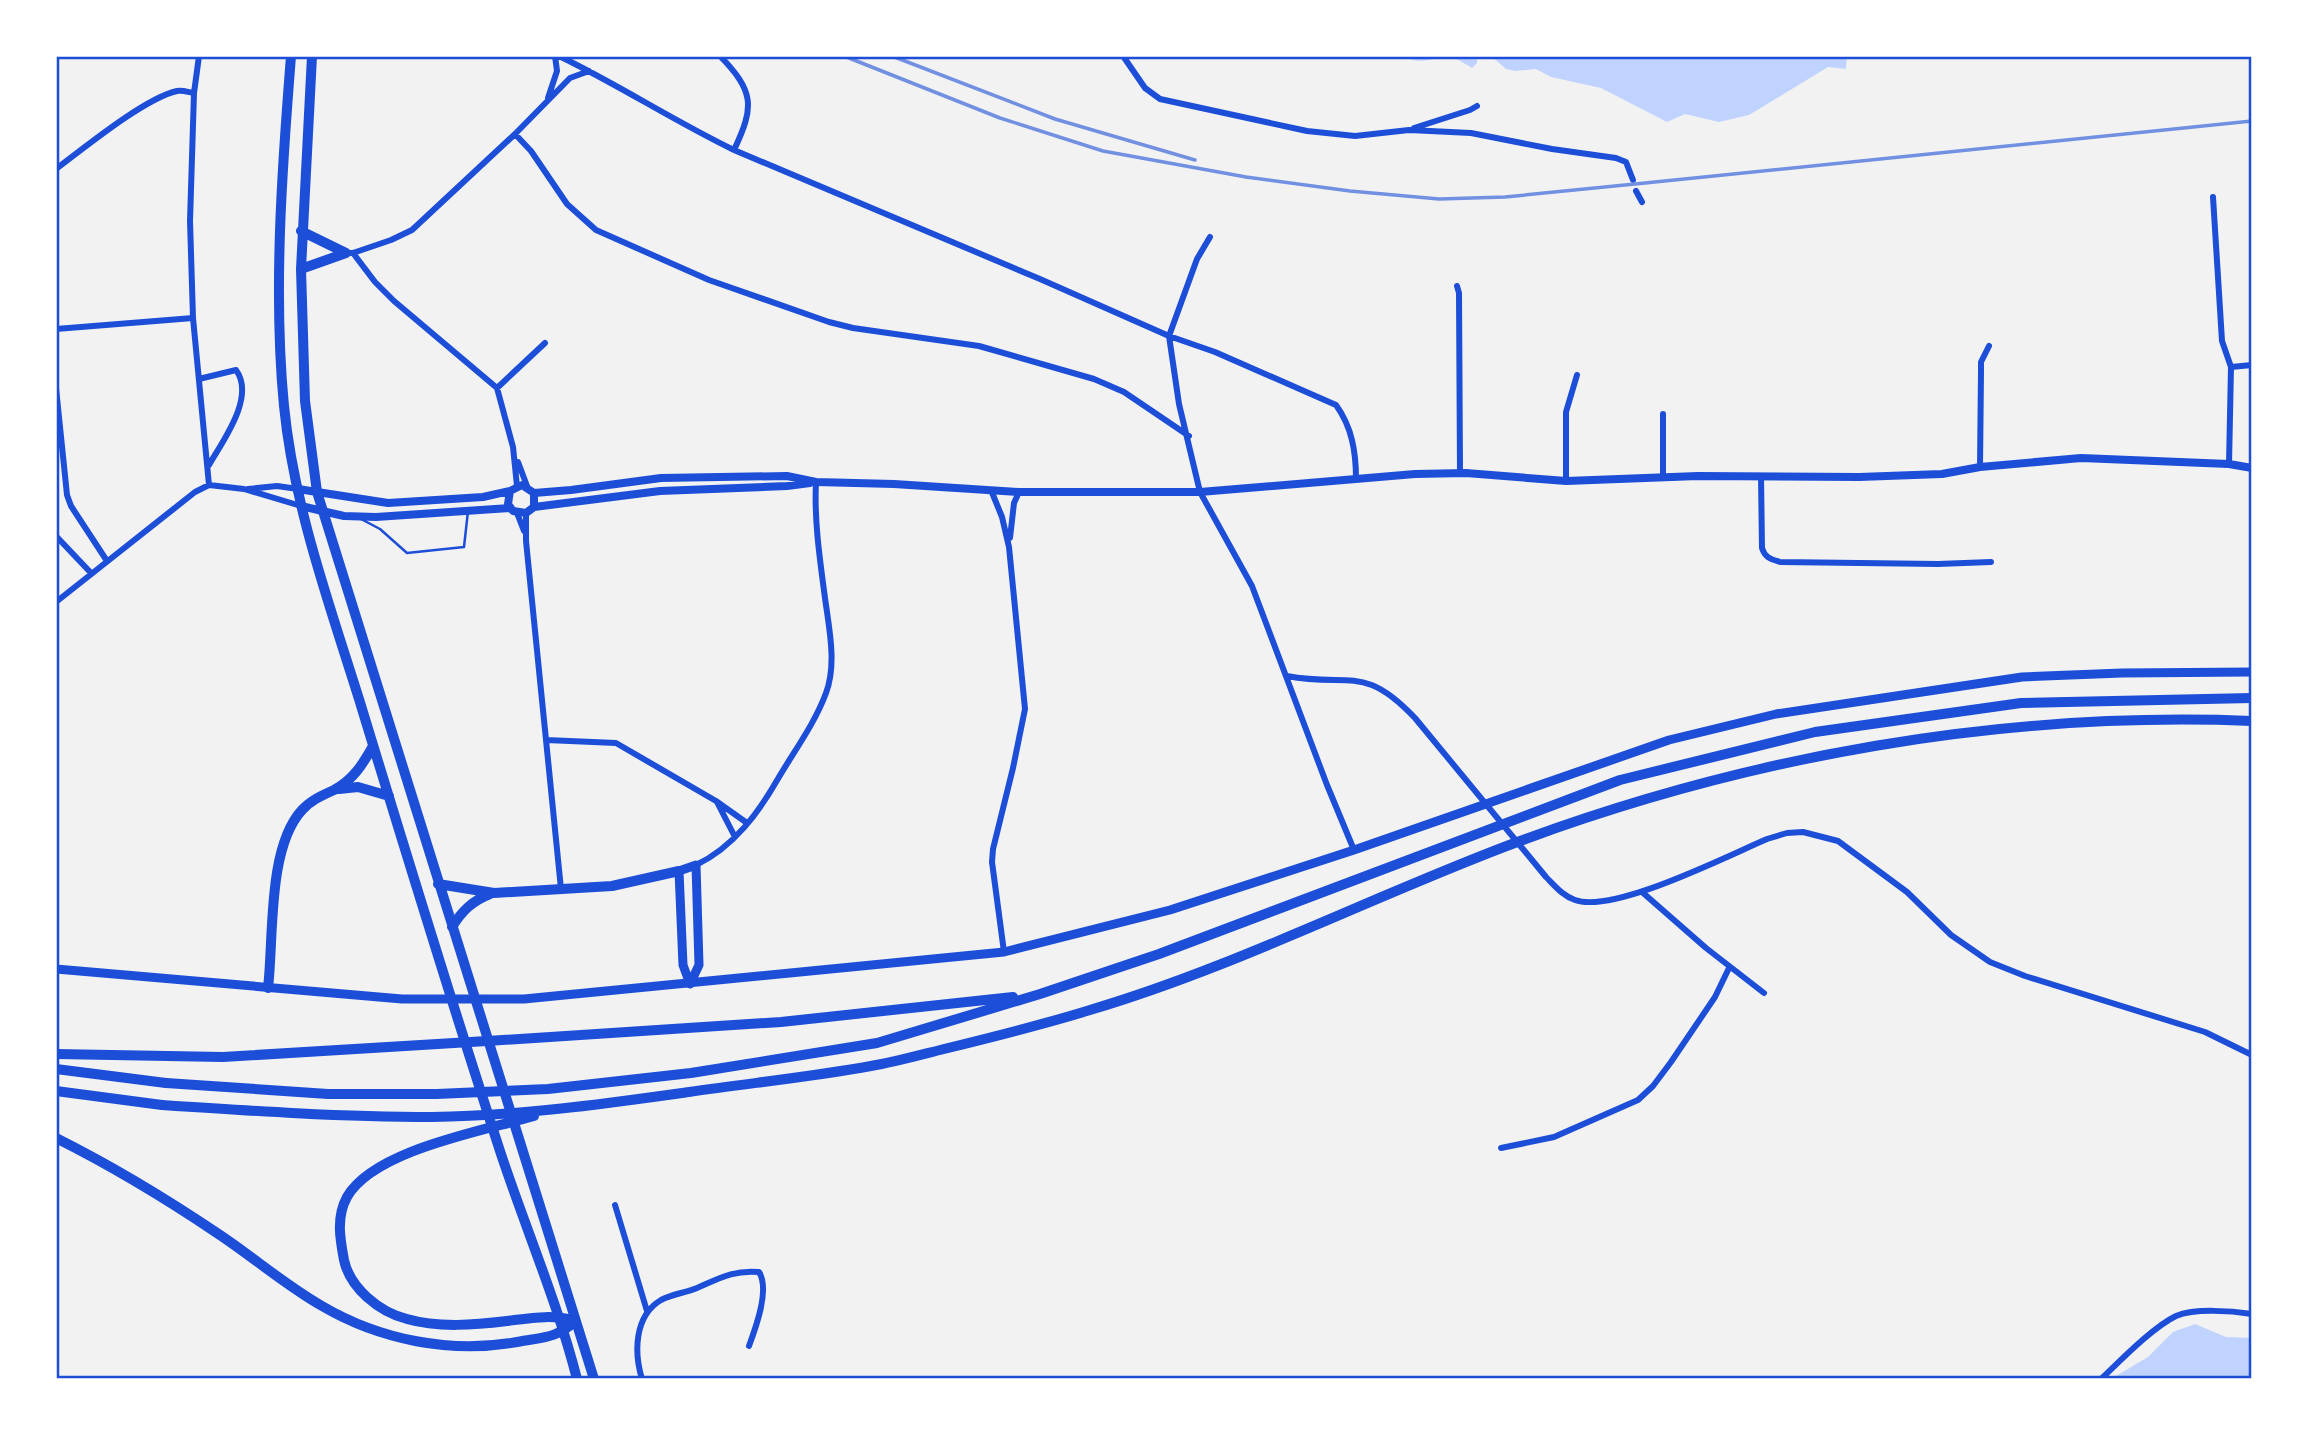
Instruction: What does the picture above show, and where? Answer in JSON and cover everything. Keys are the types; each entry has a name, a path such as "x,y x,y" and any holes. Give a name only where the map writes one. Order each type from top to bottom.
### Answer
{"highway":[{"path":"166,1083 328,1094 437,1094 548,1089 691,1073 877,1043 1040,994 1172,949 1619,780 1802,735 2021,704 2252,698"},
{"path":"162,1105 323,1116 436,1117 551,1111 874,1066 1094,1009 1185,978 1511,845 1629,804 1716,780 1865,747 1969,732 2094,723 2203,719 2252,721"},
{"path":"487,1041 781,1022 1040,994"},
{"path":"551,1111 424,1146 378,1167 347,1196 340,1216 339,1234 345,1265 360,1291 381,1308 405,1319 428,1323 479,1324 558,1315 575,1321"}],"main road":[{"path":"291,57 282,214 280,316 284,406 301,506 439,958 577,1379"},
{"path":"312,59 301,269 305,401 317,492 594,1379"},
{"path":"302,231 350,253"},
{"path":"301,269 350,253"},
{"path":"56,969 402,999 524,999 1004,952 1170,910 1354,850 1669,740 1776,714 2022,677 2252,672"},
{"path":"268,988 275,885 285,837 304,807 335,789 358,771 373,746"},
{"path":"335,789 358,787 388,796"},
{"path":"438,884 494,893 612,886 696,865 699,965 690,984"},
{"path":"679,871 682,965 690,984"},
{"path":"452,927 469,905 494,893"},
{"path":"56,1054 223,1057 487,1041"},
{"path":"56,1069 166,1083"},
{"path":"56,1091 162,1105"},
{"path":"56,1138 111,1166 179,1207 322,1307 374,1330 428,1345 491,1347 562,1334 575,1321"}],"street":[{"path":"199,56 194,93 189,197 193,318 209,485"},
{"path":"547,100 556,71 557,56 591,71 706,137 734,150 1336,405 1346,419 1356,458 1356,479"},
{"path":"720,56 735,71 750,101 743,132 734,150"},
{"path":"1123,56 1145,88 1160,99 1307,131 1355,136 1409,130 1471,133 1616,158 1626,162 1633,180"},
{"path":"561,889 522,489 497,388 394,301 350,253 412,230 570,78 591,71"},
{"path":"56,169 116,125 163,96 179,90 194,93"},
{"path":"1409,130 1476,106"},
{"path":"514,134 531,151 567,204 593,229 709,280 830,322 853,328 979,346 1094,379 1124,393 1189,436"},
{"path":"1636,191 1642,202"},
{"path":"2213,197 2222,341 2231,367 2230,464"},
{"path":"1210,237 1197,259 1169,336 1179,404 1189,436 1200,492 1252,586 1354,850"},
{"path":"1457,286 1460,473"},
{"path":"56,329 193,318"},
{"path":"497,388 545,343"},
{"path":"1980,467 1980,372 1981,362 1989,346"},
{"path":"2231,367 2252,365"},
{"path":"199,379 236,370 239,373 242,392 235,420 208,467"},
{"path":"1566,481 1566,412 1577,375"},
{"path":"56,388 67,495 71,506 107,561"},
{"path":"1663,414 1663,478"},
{"path":"244,489 277,486 388,503 483,496 522,489 571,490 661,478 787,476 816,482 1019,492 1200,492 1460,473 1566,481 1761,476 1908,476 2090,457 2230,464 2252,468"},
{"path":"1761,476 1762,548 1763,554 1771,559 1780,562 1991,562"},
{"path":"56,601 195,492 209,485 244,489 323,512 376,517 522,510 660,491 787,486 816,482"},
{"path":"696,865 735,836 761,808 827,691 831,668 830,635 815,504 816,482"},
{"path":"522,489 507,499 522,510"},
{"path":"991,490 1002,517 1009,547 1025,709 995,836 992,862 1004,952"},
{"path":"1009,547 1012,516 1019,492"},
{"path":"376,517 388,503"},
{"path":"56,536 91,573"},
{"path":"1287,676 1360,680 1384,690 1410,713 1546,877 1566,896 1582,902 1606,903 1642,892 1787,833 1811,833 1838,842 1907,892 1951,934 1990,962 2037,980 2204,1032 2252,1055"},
{"path":"546,740 616,743 716,801 747,823"},
{"path":"716,801 735,836"},
{"path":"1642,892 1729,968 1764,993"},
{"path":"1501,1148 1554,1137 1638,1100 1653,1086 1671,1062 1715,997 1729,968"},
{"path":"615,1205 647,1311 637,1343 642,1379"},
{"path":"647,1311 660,1301 739,1270 759,1272 764,1294 749,1346"},
{"path":"2101,1379 2138,1344 2176,1316 2231,1311 2252,1314"}],"lane":[{"path":"355,516 380,529 407,553 464,547 468,512"},
{"path":"376,517 380,529"}],"water":[{"path":"1403,56 1477,56 1477,63 1472,68 1449,58 1418,61"},
{"path":"1491,56 1847,56 1846,69 1828,67 1749,115 1719,122 1685,114 1667,122 1601,88 1551,77 1536,69 1506,69"},
{"path":"2195,1324 2226,1337 2252,1338 2252,1379 2111,1379 2148,1357 2173,1332"}],"railway":[{"path":"844,56 1000,118 1103,151 1246,177 1350,191 1439,199 1505,197 2252,121"},
{"path":"892,56 1055,119 1195,160"}]}
